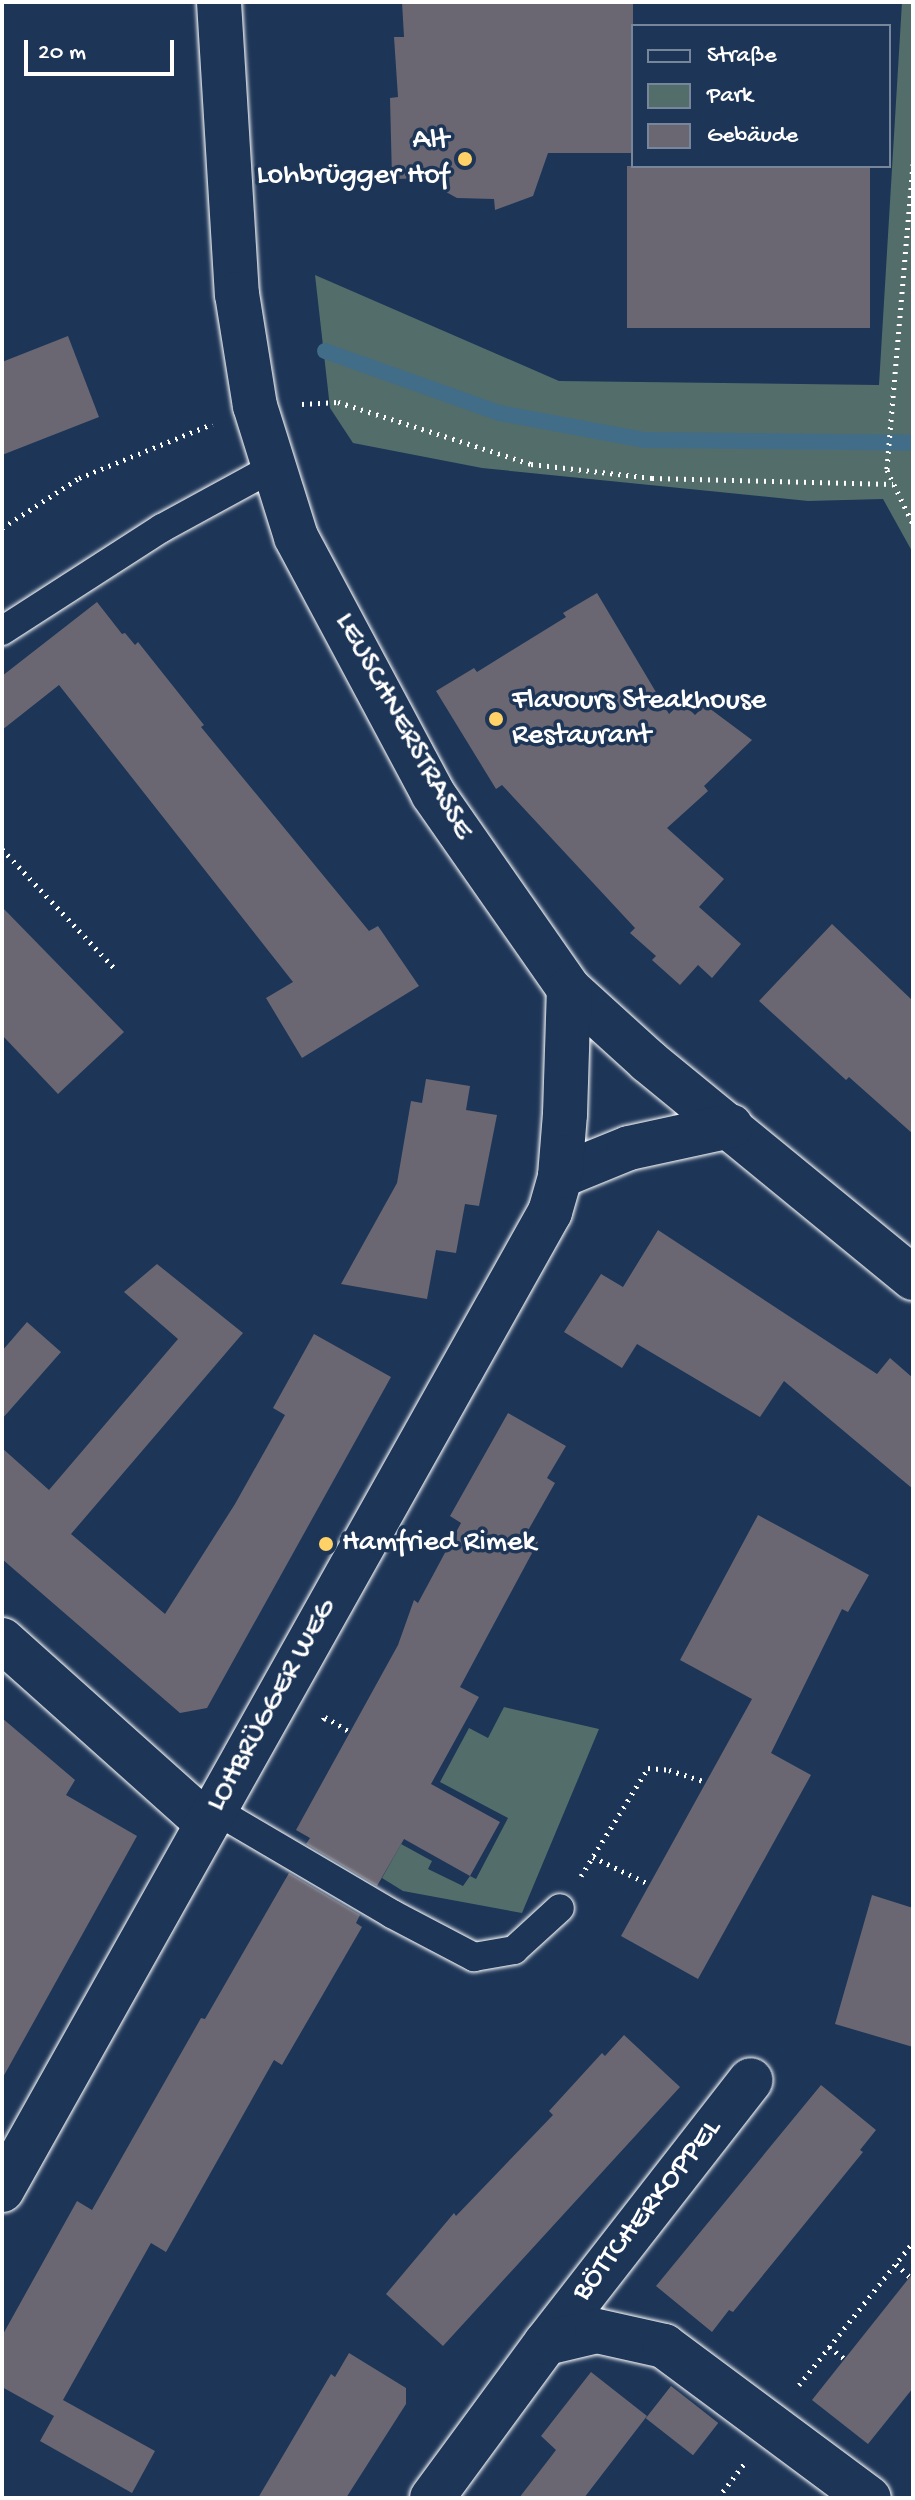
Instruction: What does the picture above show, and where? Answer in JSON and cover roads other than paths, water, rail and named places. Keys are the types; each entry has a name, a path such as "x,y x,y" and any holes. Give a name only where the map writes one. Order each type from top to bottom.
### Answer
{"street":[{"name":"LEUSCHNERSTRASSE","path":"219,2 237,294 255,406 296,537 433,794 569,989 648,1061 913,1278"},
{"name":"LOHBRÜGGER WEG","path":"2,2190 550,1212 560,1176 569,989"},
{"path":"560,1176 629,1148 731,1126"},
{"path":"2,1640 211,1816"},
{"name":"BÖTTCHERKOPPEL","path":"432,2498 546,2343 751,2080"},
{"name":"BÖTTCHERKOPPEL","path":"546,2343 597,2331 664,2346 869,2498"}],"lane":[{"path":"2,631 162,528 274,467"},
{"path":"211,1816 474,1957 514,1950 560,1908"}],"waterway":[{"path":"325,351 499,413 644,440 913,443"}],"place":[{"name":"Alt Lohbrügger Hof","path":"465,159"},
{"name":"Flavours Steakhouse Restaurant","path":"496,719"},
{"name":"Hamfried Rimek","path":"326,1544"}]}
